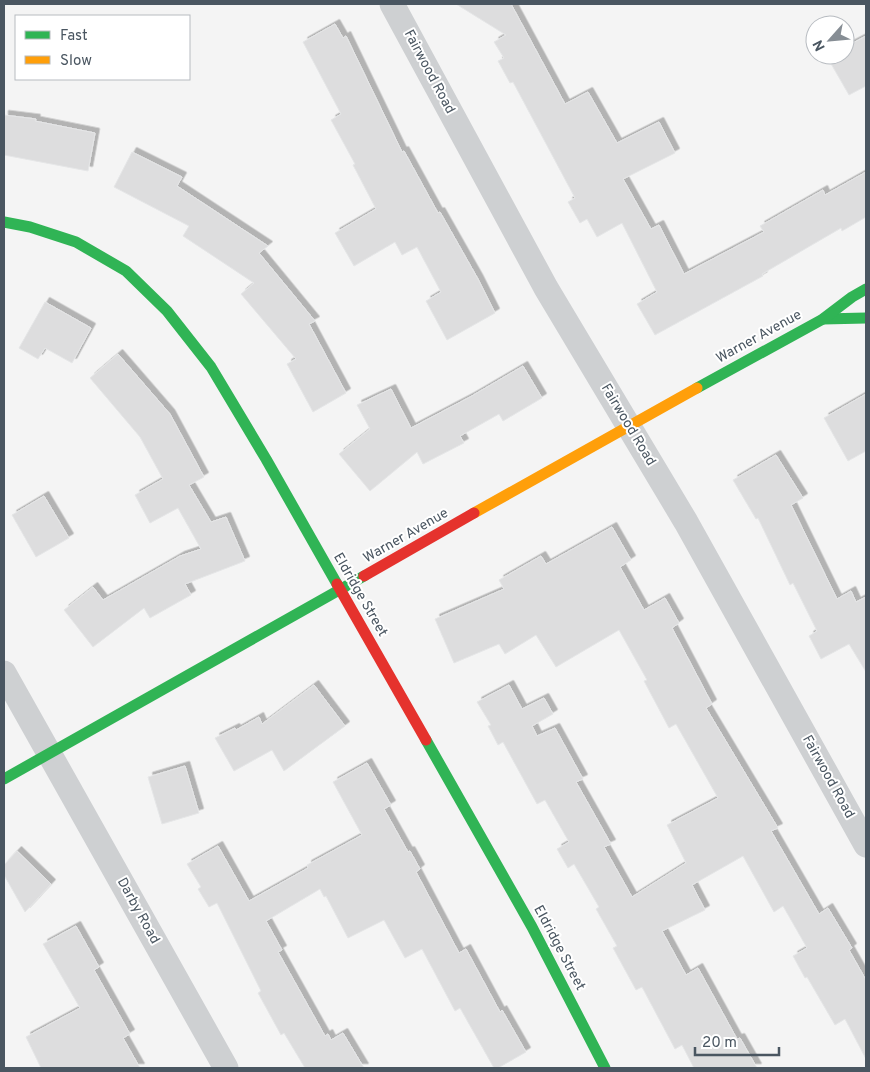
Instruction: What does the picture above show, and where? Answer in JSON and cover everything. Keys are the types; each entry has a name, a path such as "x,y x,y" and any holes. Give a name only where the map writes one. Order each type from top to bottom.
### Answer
{"street":[{"name":"Fairwood Road","path":"392,4 546,288 686,522 863,831"},
{"name":"Eldridge Street","path":"4,222 30,227 76,242 126,270 167,311 216,375 266,459 532,927 605,1068"},
{"name":"Warner Avenue","path":"4,779 340,591 629,426 823,320 866,288"},
{"name":"Warner Avenue","path":"823,320 866,318"},
{"name":"Darby Road","path":"4,673 226,1068"}],"building":[{"path":"456,4 511,4 565,104 588,92 617,143 659,122 675,153 623,179 651,229 659,225 684,274 764,232 760,226 823,190 825,195 866,172 866,217 842,231 841,228 762,274 763,276 655,335 637,304 657,292 622,223 597,237 587,219 580,223 568,202 575,198 513,82 510,83 498,61 504,58 494,42 506,35"},
{"path":"335,24 343,38 346,36 402,152 404,151 438,213 440,212 495,313 447,340 426,301 441,292 417,247 402,255 395,242 354,266 335,233 376,209 353,165 355,164 331,120 341,114 303,42"},
{"path":"866,36 866,86 849,95 832,65 855,65 855,42"},
{"path":"4,115 36,119 35,121 95,133 88,171 4,155"},
{"path":"132,152 182,177 177,186 268,246 259,253 315,321 309,324 346,393 313,412 287,364 296,359 241,294 254,283 183,236 189,226 114,187"},
{"path":"45,302 91,328 72,363 45,348 38,359 19,348"},
{"path":"118,354 170,414 204,477 189,485 211,522 226,517 245,561 185,584 191,595 150,618 144,608 93,647 64,610 93,587 103,600 180,556 201,549 178,508 150,523 135,495 163,479 140,437 90,378"},
{"path":"523,366 542,398 503,421 499,414 460,436 464,443 423,464 417,452 370,491 339,454 370,429 357,405 391,389 411,428"},
{"path":"866,394 866,451 848,461 824,418"},
{"path":"776,455 803,498 791,505 837,599 851,591 856,602 866,597 866,672 849,644 821,659 809,636 817,631 793,583 790,585 758,518 756,519 733,480"},
{"path":"44,496 69,538 36,557 12,515"},
{"path":"612,527 631,560 620,567 644,610 665,598 679,623 672,628 712,704 706,708 778,828 771,831 819,914 828,908 852,948 849,950 866,980 866,1059 845,1019 835,1025 807,977 805,978 793,956 807,948 783,906 774,912 743,856 692,885 705,910 662,931 686,975 698,968 737,1039 740,1038 757,1068 694,1068 682,1045 675,1049 642,987 636,990 613,948 617,946 596,909 599,907 574,864 568,868 557,849 569,842 545,800 537,804 503,742 498,745 488,726 491,725 477,702 509,685 522,709 544,698 553,714 532,726 537,736 555,728 583,779 576,782 611,844 604,847 632,897 686,863 667,825 718,798 676,724 669,728 644,681 647,680 619,630 556,667 536,635 505,654 499,644 454,663 435,619 504,589 499,580 541,556 546,564"},
{"path":"314,685 345,726 284,771 272,750 234,771 215,738 235,728 236,730 259,717 262,724"},
{"path":"367,763 391,805 384,809 408,852 410,851 420,869 416,872 459,953 466,949 500,1012 502,1010 526,1052 498,1068 494,1068 460,1008 455,1011 422,949 405,958 384,920 348,938 326,896 324,897 320,889 266,921 282,950 278,952 325,1036 328,1034 331,1040 343,1033 364,1068 305,1068 284,1033 281,1035 258,993 261,991 217,903 209,907 198,889 201,887 187,864 218,846 249,901 308,868 307,865 362,835 333,782"},
{"path":"185,766 199,813 162,824 148,777"},
{"path":"17,851 51,884 25,912 4,875 4,865"},
{"path":"76,926 99,967 94,970 130,1034 123,1038 140,1068 41,1068 26,1037 80,1008 43,944"}],"traffic: fast":[{"path":"4,222 30,227 76,242 126,271 167,311 211,367 337,584"},
{"path":"697,388 823,319 866,289"},
{"path":"823,319 866,318"},
{"path":"4,779 364,576"},
{"path":"426,740 532,927 605,1068"}],"traffic: slow":[{"path":"474,513 697,388"}],"traffic: jam":[{"path":"364,576 474,513"},
{"path":"337,584 426,740"}]}
